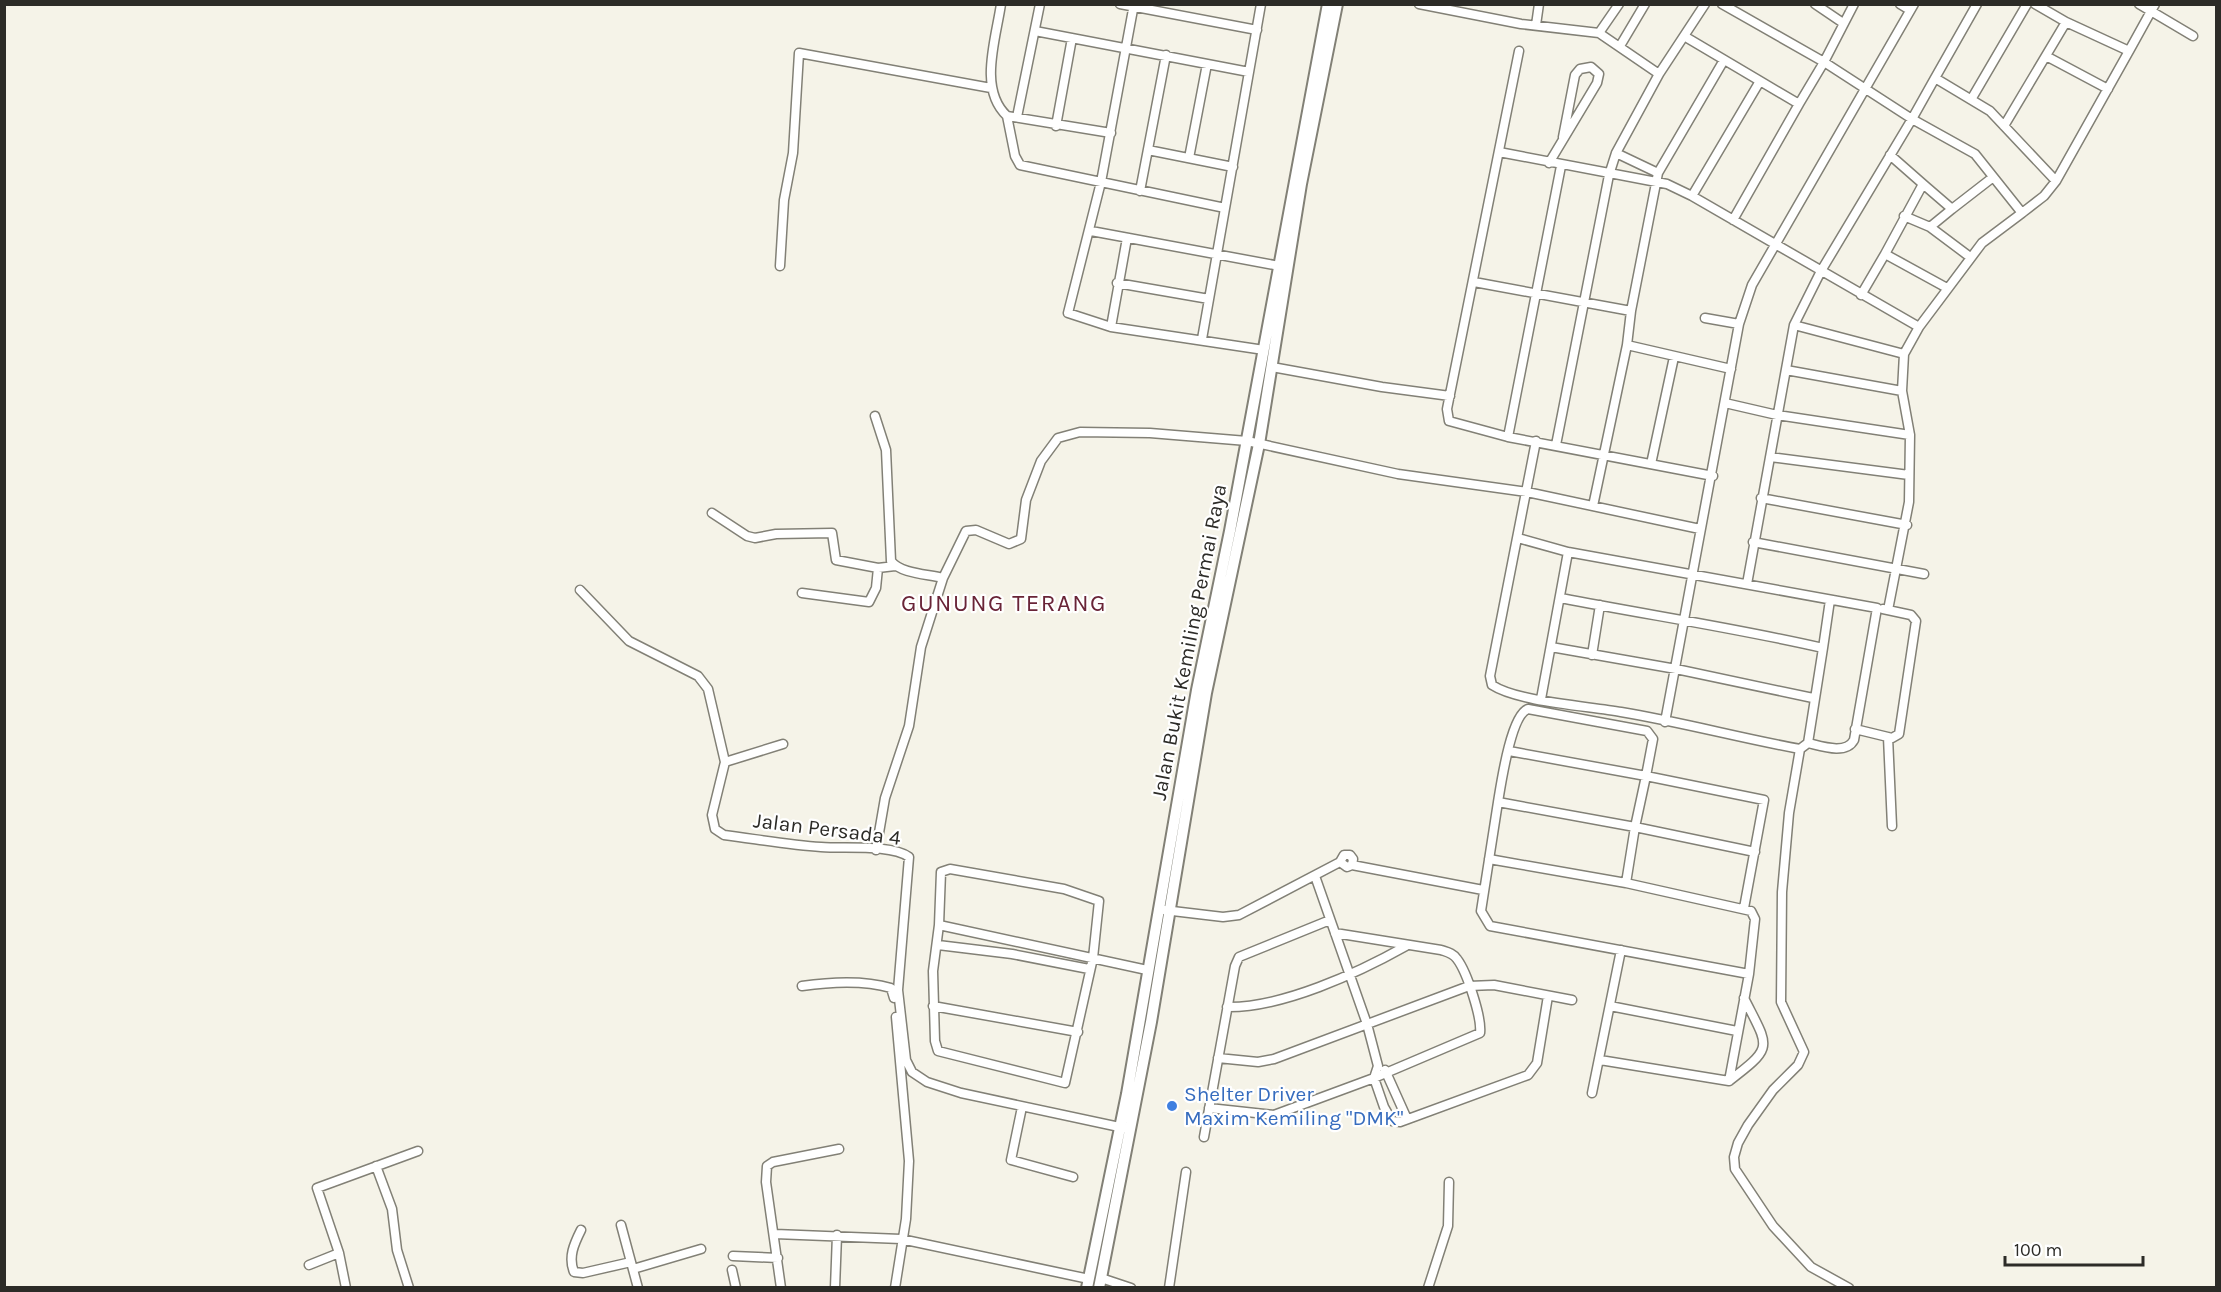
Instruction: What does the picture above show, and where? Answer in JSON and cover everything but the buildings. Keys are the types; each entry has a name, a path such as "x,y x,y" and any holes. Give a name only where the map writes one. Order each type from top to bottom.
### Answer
{"street":[{"path":"1001,4 991,88 996,102 1007,117 1013,148 1020,165 1226,208"},
{"path":"1017,117 1040,4"},
{"path":"1120,4 1257,30"},
{"path":"1202,339 1261,4"},
{"name":"Jalan Bukit Kemiling Permai Raya","path":"1088,1283 1125,1128 1147,970 1163,910 1259,444 1272,367 1284,267 1328,4"},
{"name":"Jalan Bukit Kemiling Permai Raya","path":"1100,1283 1163,910 1197,690 1264,350 1284,267 1337,4"},
{"path":"1419,4 1536,25 1599,33 1659,75"},
{"path":"1536,25 1539,4"},
{"path":"1599,33 1618,4"},
{"path":"1620,46 1645,4"},
{"path":"1556,446 1609,175 1616,153 1659,75 1705,4"},
{"path":"1722,4 1824,62 1864,90 1974,154 2022,213"},
{"path":"1815,4 1843,23"},
{"path":"1733,220 1824,62 1854,4"},
{"path":"1665,722 1687,619 1700,529 1713,476 1739,324 1752,285 1774,244 1912,7 1900,4"},
{"path":"1747,584 1794,325 1821,271 1912,119 1977,4"},
{"path":"1972,98 2027,4"},
{"path":"2035,4 2066,22 2129,51"},
{"path":"2139,4 2153,8 2193,36"},
{"path":"1134,6 1101,182 1068,313 1111,327 1264,350"},
{"path":"1888,610 1907,525 1910,435 1902,391 1904,354 1919,327 1982,243 2044,196 2056,181 2153,8"},
{"path":"2004,126 2066,22"},
{"path":"1035,31 1249,72"},
{"path":"1684,36 1799,104"},
{"path":"1056,126 1072,38"},
{"path":"1519,51 1447,409 1449,421 1508,437 1713,476"},
{"path":"780,266 784,200 793,153 799,53 991,88"},
{"path":"1140,190 1166,56"},
{"path":"2046,56 2108,89"},
{"path":"1593,506 1627,345 1631,311 1658,177 1724,60"},
{"path":"1189,158 1208,64"},
{"path":"1549,163 1585,107 1599,78 1598,72 1591,68 1580,69 1575,75 1563,138"},
{"path":"1935,78 1972,98 2004,126 2056,181"},
{"path":"1692,196 1760,81"},
{"path":"1007,117 1111,133"},
{"path":"1148,150 1233,167"},
{"path":"1499,152 1609,175 1658,177"},
{"path":"1616,153 1919,327"},
{"path":"1890,155 1952,209"},
{"path":"1508,437 1561,166"},
{"path":"1930,227 1992,178"},
{"path":"1861,295 1923,184"},
{"path":"1904,216 1930,227 1970,257"},
{"path":"1090,231 1284,267"},
{"path":"1111,327 1117,283 1127,238"},
{"path":"1885,254 1947,288"},
{"path":"1474,282 1631,311"},
{"path":"1117,283 1209,299"},
{"path":"1705,318 1739,324"},
{"path":"1794,325 1904,354"},
{"path":"1627,345 1731,369"},
{"path":"1651,464 1674,357"},
{"path":"1272,367 1382,387 1450,396"},
{"path":"1786,370 1902,391"},
{"path":"1725,403 1777,415 1910,435"},
{"path":"875,416 886,450 891,557 895,566"},
{"path":"876,850 885,798 909,726 921,646 943,578 966,531 976,530 1010,544 1021,539 1026,500 1041,461 1058,438 1080,432 1150,433 1247,441 1398,474 1527,492 1700,529"},
{"path":"1536,441 1490,680 1499,689 1540,699 1624,712 1800,749"},
{"path":"1770,457 1909,475"},
{"path":"1761,498 1907,525"},
{"path":"712,513 747,537 832,533 836,560 878,568 895,566 943,578"},
{"path":"1518,538 1569,552 1693,573 1911,615 1916,621 1899,734 1888,737 1855,729"},
{"path":"1754,542 1924,574"},
{"path":"1540,699 1569,552"},
{"path":"802,593 869,602 876,588 878,568"},
{"path":"580,590 629,641 698,676 708,688 725,762 783,744"},
{"path":"1561,598 1687,619 1823,648"},
{"path":"1808,743 1813,698 1830,600"},
{"path":"1592,655 1600,605"},
{"path":"1849,1287 1811,1268 1773,1226 1735,1169 1734,1157 1738,1143 1748,1125 1773,1090 1798,1065 1804,1052 1781,1002 1782,892 1789,813 1800,749 1808,743 1848,748 1854,740 1876,608"},
{"path":"1551,647 1676,669 1813,698"},
{"path":"1626,883 1652,736 1647,730 1525,710 1515,725 1498,802 1483,890 1481,911 1490,926 1749,974"},
{"path":"1888,737 1892,826"},
{"path":"1509,751 1764,800 1744,908"},
{"name":"Jalan Persada 4","path":"725,762 712,815 716,829 724,835 820,847 876,850 906,855 910,861 898,990 909,1068 927,1082 1022,1107 1125,1128"},
{"path":"1498,802 1755,852"},
{"path":"1163,910 1222,917 1239,915 1315,876 1340,862 1342,856 1348,854 1353,858 1352,865 1483,890"},
{"path":"1489,859 1626,883 1751,911 1755,919 1749,974 1729,1081"},
{"path":"947,869 1064,889 1099,901 1093,958 1065,1083 942,1054 936,1047 933,1006 933,971 938,945 941,872 947,869"},
{"path":"1315,876 1367,1024 1378,1066 1374,1078 1389,1118 1395,1122 1528,1075 1537,1063 1548,996"},
{"path":"1204,1137 1234,966 1239,957 1330,920"},
{"path":"939,925 1147,970"},
{"path":"1209,1108 1274,1115 1374,1078 1480,1033 1469,986 1458,960 1449,952 1335,933"},
{"path":"1012,954 1014,940"},
{"path":"938,945 1012,954 1089,969"},
{"path":"1227,1007 1253,1008 1277,1001 1349,974 1406,946"},
{"path":"1592,1093 1621,950"},
{"path":"802,986 825,983 877,985 894,990 909,1161 906,1219 895,1287"},
{"path":"1218,1058 1258,1062 1274,1059 1469,986 1494,986 1572,1000"},
{"path":"1600,1060 1729,1081 1754,1062 1764,1050 1764,1041 1744,998"},
{"path":"933,1006 1078,1032"},
{"path":"1610,1006 1737,1031"},
{"path":"1378,1066 1388,1072 1407,1119"},
{"path":"1022,1107 1011,1160 1073,1177"},
{"path":"781,1287 775,1234 765,1182 767,1166 773,1162 839,1149"},
{"path":"346,1287 339,1253 317,1188 418,1151"},
{"path":"376,1166 392,1209 396,1250 409,1287"},
{"path":"1169,1287 1186,1172"},
{"path":"1428,1287 1448,1226 1449,1182"},
{"path":"621,1225 638,1287"},
{"path":"581,1230 573,1247 572,1266 574,1272 583,1274 701,1249"},
{"path":"775,1234 901,1239 1088,1283"},
{"path":"835,1287 837,1235"},
{"path":"309,1266 339,1253"},
{"path":"733,1256 778,1258"},
{"path":"732,1270 736,1287"},
{"path":"1100,1283 1131,1287"}],"place":[{"name":"Shelter Driver Maxim Kemiling \"DMK\"","path":"1172,1106"}],"district":[{"name":"GUNUNG TERANG","path":"1004,603"}]}
